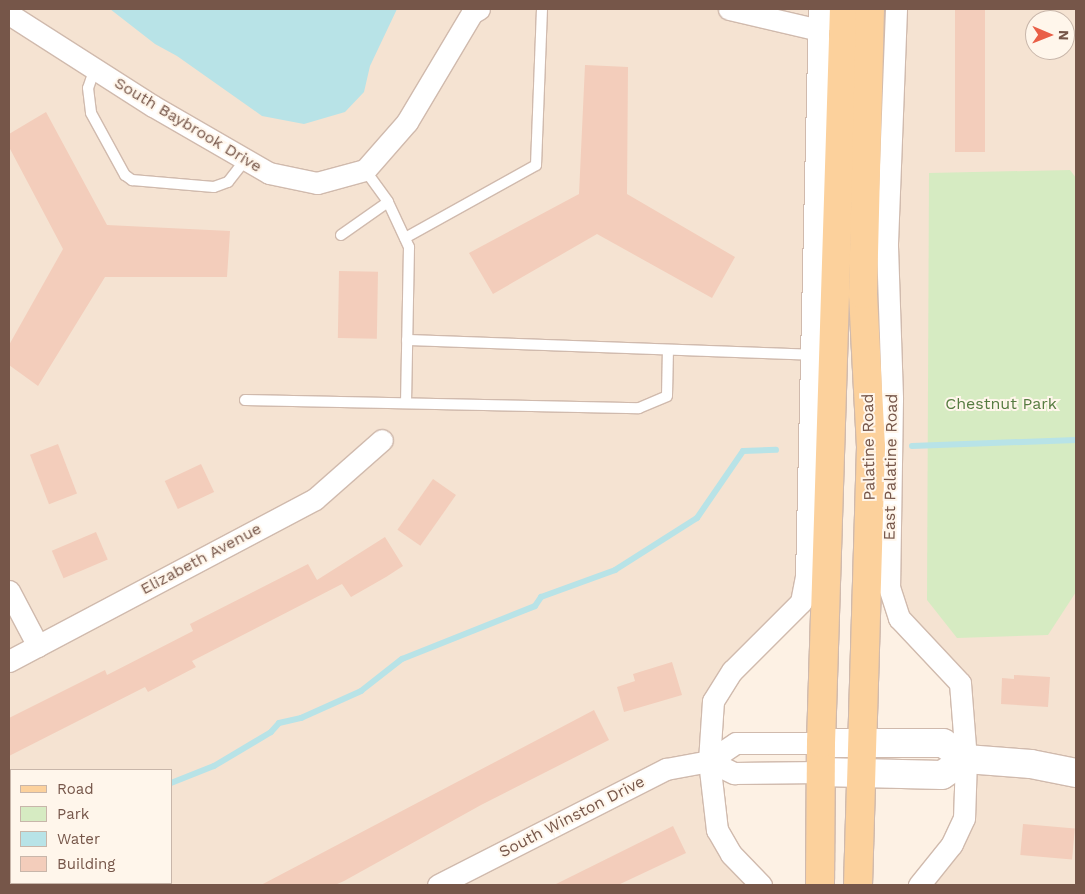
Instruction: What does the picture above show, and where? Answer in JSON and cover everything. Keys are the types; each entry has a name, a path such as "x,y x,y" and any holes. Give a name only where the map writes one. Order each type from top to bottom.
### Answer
{"main road":[{"path":"820,885 821,743 844,9"},
{"name":"Palatine Road","path":"858,885 871,447 863,294 870,9"}],"street":[{"path":"365,170 406,122 472,13 478,9"},
{"path":"730,9 819,30"},
{"path":"761,885 731,854 717,830 709,761 713,702 732,671 801,602 806,577 814,355 819,9"},
{"name":"East Palatine Road","path":"896,9 887,246 892,399 890,587 899,618 960,683 966,759 964,818 952,844 919,885"},
{"name":"South Baybrook Drive","path":"9,14 269,173 317,183 365,170"},
{"name":"Elizabeth Avenue","path":"9,661 315,499 382,440"},
{"path":"9,592 38,646"},
{"name":"South Winston Drive","path":"438,885 666,769 709,761 736,743 821,743"},
{"path":"821,743 943,743 966,759 1031,764 1076,773"},
{"path":"709,761 734,773 821,772 942,775 966,759"}],"lane":[{"path":"405,238 536,165 542,9"},
{"path":"95,68 88,88 91,114 125,175 132,180 214,187 228,182 246,160"},
{"path":"365,170 388,202 409,247 406,403"},
{"path":"341,235 388,202"},
{"path":"407,340 814,355"},
{"path":"245,400 639,408 667,396 668,350"}],"shaded area":[{"path":"9,9 819,9 806,577 713,702 717,830 761,885 9,885"},
{"path":"870,9 1076,9 1076,885 919,885 964,818 960,683 899,618 863,294"}],"green space":[{"name":"Chestnut Park","path":"1070,170 1076,178 1076,592 1048,635 957,638 927,600 929,173"}],"water":[{"path":"110,9 397,9 370,66 364,92 345,112 304,124 262,116 177,56 155,44"}],"building":[{"path":"955,9 985,9 985,152 955,152"},
{"path":"585,65 628,67 627,194 735,257 712,298 597,234 493,294 469,253 579,194"},
{"path":"46,112 107,225 230,231 227,277 105,277 38,386 9,365 9,345 63,249 9,147 9,134"},
{"path":"339,271 378,272 377,339 338,338"},
{"path":"58,444 77,493 49,504 30,455"},
{"path":"201,464 214,492 178,509 165,481"},
{"path":"433,479 456,495 420,546 397,530"},
{"path":"96,532 108,560 64,578 52,551"},
{"path":"385,537 403,566 386,577 351,597 342,584 192,661 196,667 148,692 145,687 9,756 9,718 105,670 107,675 193,631 190,624 308,564 317,580"},
{"path":"672,662 682,695 624,712 617,687 635,681 633,674"},
{"path":"1014,675 1050,677 1048,707 1001,704 1002,678 1014,679"},
{"path":"594,710 609,740 481,805 344,881 335,885 261,885"},
{"path":"1023,824 1075,829 1072,859 1020,855"},
{"path":"673,826 686,853 618,885 554,885"}],"waterway":[{"path":"912,446 1076,440"},
{"path":"172,783 214,766 271,732 279,723 301,718 361,691 402,659 535,606 541,597 615,570 697,518 743,451 776,450"}]}
